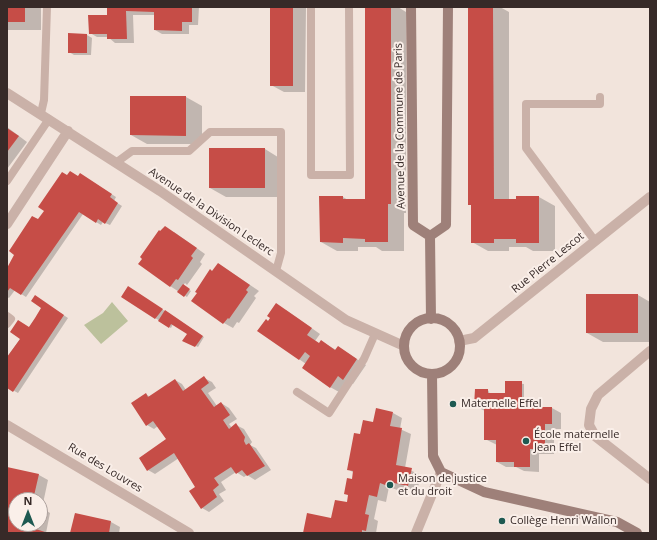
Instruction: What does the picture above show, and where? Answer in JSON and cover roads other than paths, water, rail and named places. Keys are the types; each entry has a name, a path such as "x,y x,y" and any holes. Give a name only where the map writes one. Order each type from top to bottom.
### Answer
{"street":[{"name":"Avenue de la Commune de Paris","path":"411,7 414,225 430,236"},
{"path":"431,319 430,236 446,225 448,7"},
{"name":"Avenue de la Division Leclerc","path":"7,93 117,162 346,320 404,346"},
{"path":"7,224 68,131"},
{"name":"Rue Pierre Lescot","path":"459,341 474,338 650,197"},
{"path":"431,319 441,320 449,325 455,332 459,341 459,349 453,364 447,369 432,374 423,373 409,363 404,346 409,330 419,322 431,319"},
{"path":"650,351 598,395 591,409 589,425 595,436 650,479"},
{"path":"432,374 433,456 441,472 484,492 617,522 637,533"},
{"name":"Rue des Louvres","path":"7,425 189,533"},
{"path":"416,533 441,472"}],"lane":[{"path":"7,180 45,116 44,100 47,7"},
{"path":"311,7 311,175 350,175 349,7"},
{"path":"595,241 526,148 526,104 600,104 600,97"},
{"path":"117,162 132,151 189,151 210,132 281,132 281,253 276,271"},
{"path":"7,316 11,319 7,324"},
{"path":"297,392 329,413 364,359 375,334"}],"place":[{"name":"Maternelle Effel","path":"453,404"},
{"name":"École maternelle Jean Effel","path":"526,441"},
{"name":"Maison de justice et du droit","path":"390,485"},
{"name":"Collège Henri Wallon","path":"502,521"}]}
